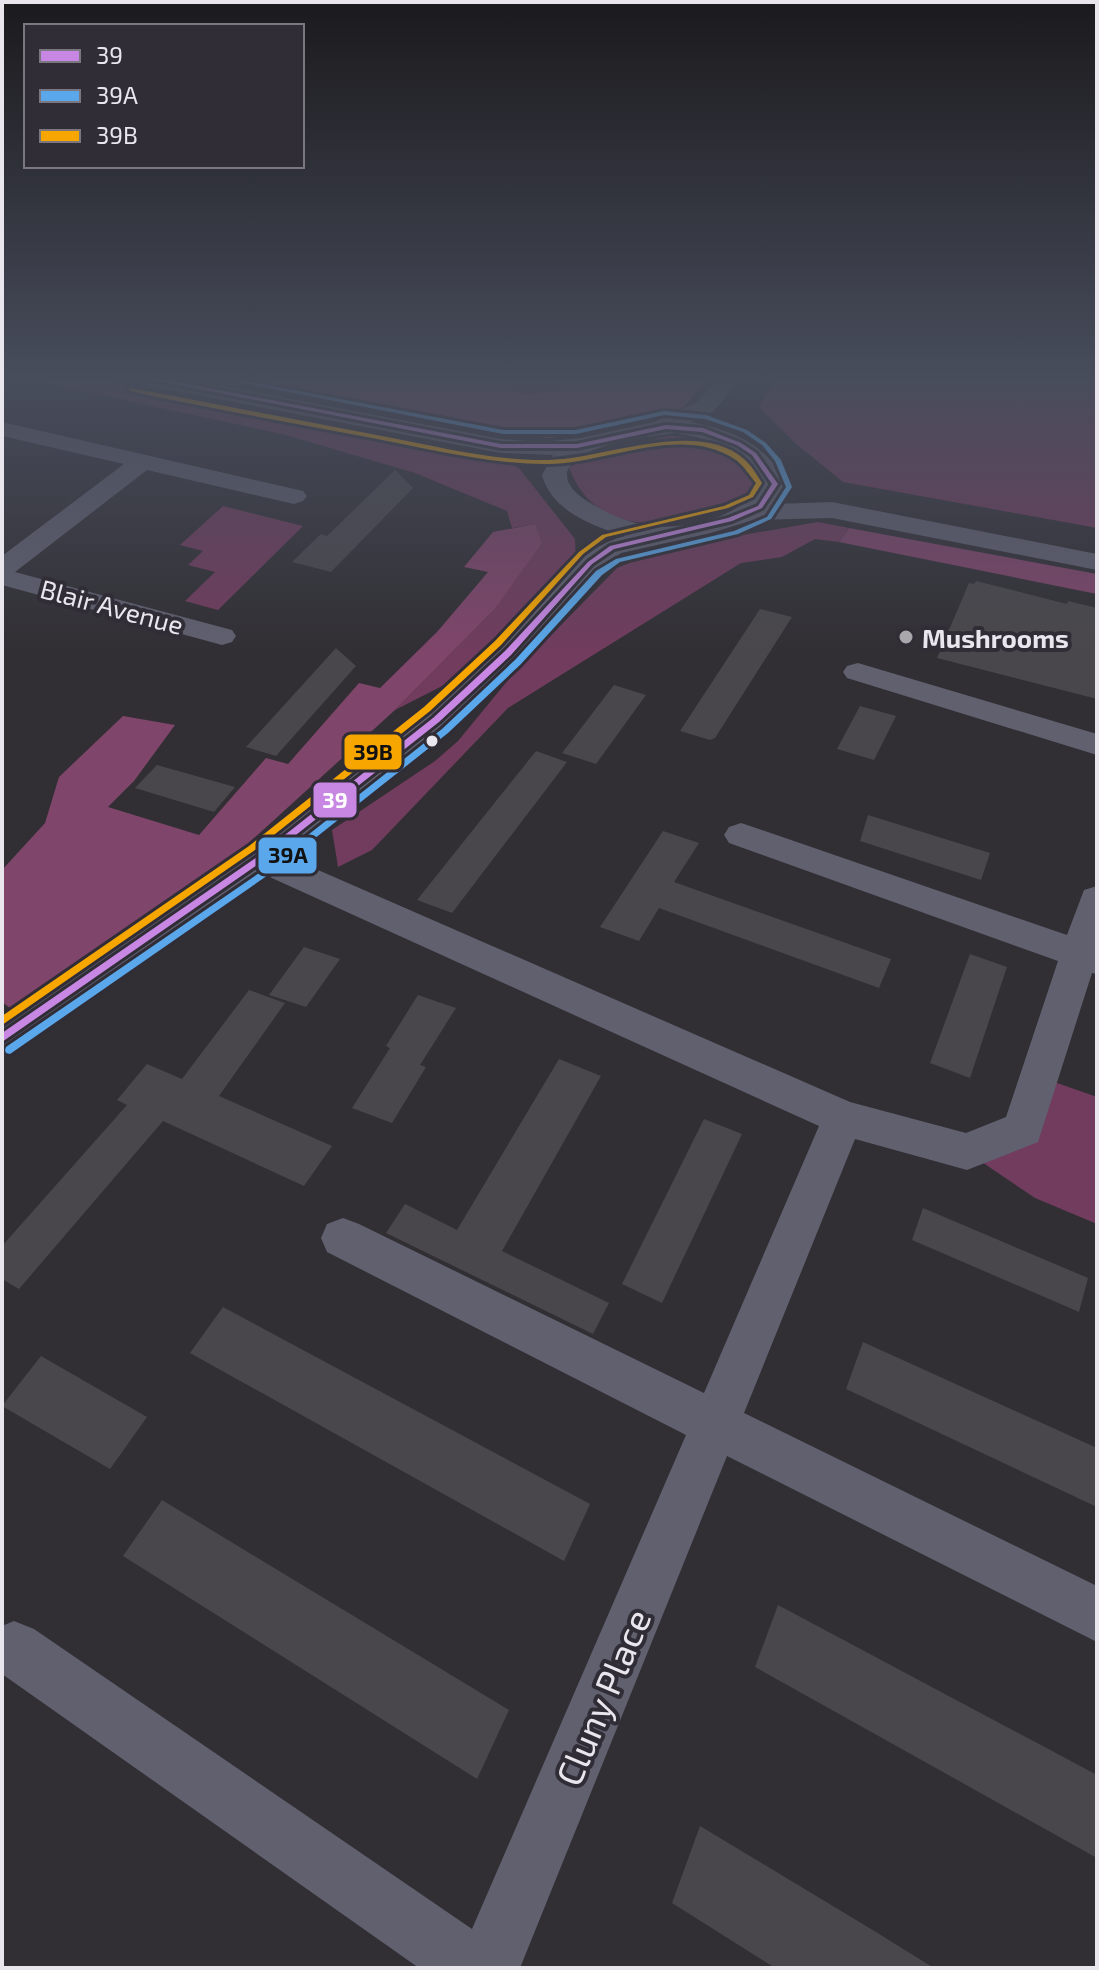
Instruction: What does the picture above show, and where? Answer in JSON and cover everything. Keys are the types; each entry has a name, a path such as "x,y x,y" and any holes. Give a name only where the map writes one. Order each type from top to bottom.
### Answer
{"street":[{"name":"Blair Avenue","path":"2,569 134,468"},
{"path":"173,468 294,496"},
{"path":"544,468 568,499 586,513 622,529 659,535"},
{"path":"557,468 557,481"},
{"path":"4,1034 260,859 436,720 508,653 590,563 612,547 702,528 760,507 775,484 764,468"},
{"path":"772,478 832,510"},
{"path":"749,512 832,510 1097,562"},
{"path":"586,513 594,541 590,563"},
{"name":"Blair Avenue","path":"2,577 222,636"},
{"path":"858,672 1097,745"},
{"path":"741,835 1089,957"},
{"path":"260,859 843,1118 967,1152 1023,1129 1089,957 1097,899"},
{"name":"Cluny Place","path":"488,1968 843,1118"},
{"path":"343,1238 1097,1615"},
{"path":"14,1649 474,1968"}],"shaded area":[{"path":"398,468 519,468 575,539 576,562 458,678 395,710 493,611 535,524 512,528 507,511"},
{"path":"569,468 748,468 760,485 746,503 726,511 689,520 647,523 609,514 579,488"},
{"path":"826,468 1097,468 1097,528 843,482"},
{"path":"223,506 303,526 218,610 185,601 215,572 188,565 203,551 180,545"},
{"path":"818,522 849,528 839,542 815,539 782,557 741,563 508,708 372,850 338,867 332,830 435,761 458,741 513,674 617,568 646,556"},
{"path":"535,524 542,543 493,611 395,710 241,850 10,1008 2,1002 2,870 45,823 59,777 123,716 175,725 134,781 108,807 199,835 266,758 288,764 359,683 380,688 437,632 488,572 464,567 493,532"},
{"path":"849,528 1097,574 1097,594 839,542"},
{"path":"1040,1077 1097,1097 1097,1224 1035,1198 967,1152 1023,1129"}],"building":[{"path":"395,470 413,488 331,572 292,562 321,534 327,536"},
{"path":"976,581 1067,604 1068,601 1097,608 1097,699 937,658 969,583"},
{"path":"760,609 792,617 715,738 710,740 680,731"},
{"path":"336,648 356,666 276,756 246,747"},
{"path":"614,685 646,695 596,764 562,753"},
{"path":"860,706 896,716 874,760 837,749"},
{"path":"536,751 567,762 452,913 417,900"},
{"path":"157,765 235,787 214,812 135,788"},
{"path":"868,815 990,853 981,880 860,841"},
{"path":"663,831 699,843 674,882 891,959 879,988 659,908 639,941 600,927"},
{"path":"304,947 340,959 306,1007 269,995"},
{"path":"970,954 1007,967 970,1078 930,1063"},
{"path":"249,990 285,1003 219,1096 332,1146 304,1186 163,1121 19,1289 2,1279 2,1246 127,1105 117,1100 147,1064 182,1079"},
{"path":"418,995 456,1008 420,1065 426,1067 392,1123 352,1108 390,1048 386,1046"},
{"path":"559,1059 601,1076 502,1251 609,1303 593,1334 386,1233 405,1204 457,1230"},
{"path":"704,1119 742,1134 662,1303 622,1284"},
{"path":"923,1208 1088,1278 1079,1312 912,1240"},
{"path":"223,1307 590,1504 564,1561 190,1353"},
{"path":"863,1342 1097,1448 1097,1507 846,1389"},
{"path":"41,1356 147,1417 110,1469 2,1406"},
{"path":"162,1500 509,1710 477,1779 123,1556"},
{"path":"778,1605 1097,1775 1097,1858 755,1667"},
{"path":"700,1826 934,1968 775,1968 672,1903"}],"transit line":[{"name":"39B","path":"2,1021 252,848 427,709 498,643 581,553 604,536 726,507 751,496 759,483 747,468"},
{"name":"39","path":"2,1038 260,859 436,720 508,653 590,563 612,547 730,520 760,507 775,484 764,468"},
{"name":"39A","path":"10,1050 268,871 445,731 518,662 599,573 618,560 736,533 769,518 789,487 781,468"}],"place":[{"name":"Mushrooms","path":"906,637"}]}
